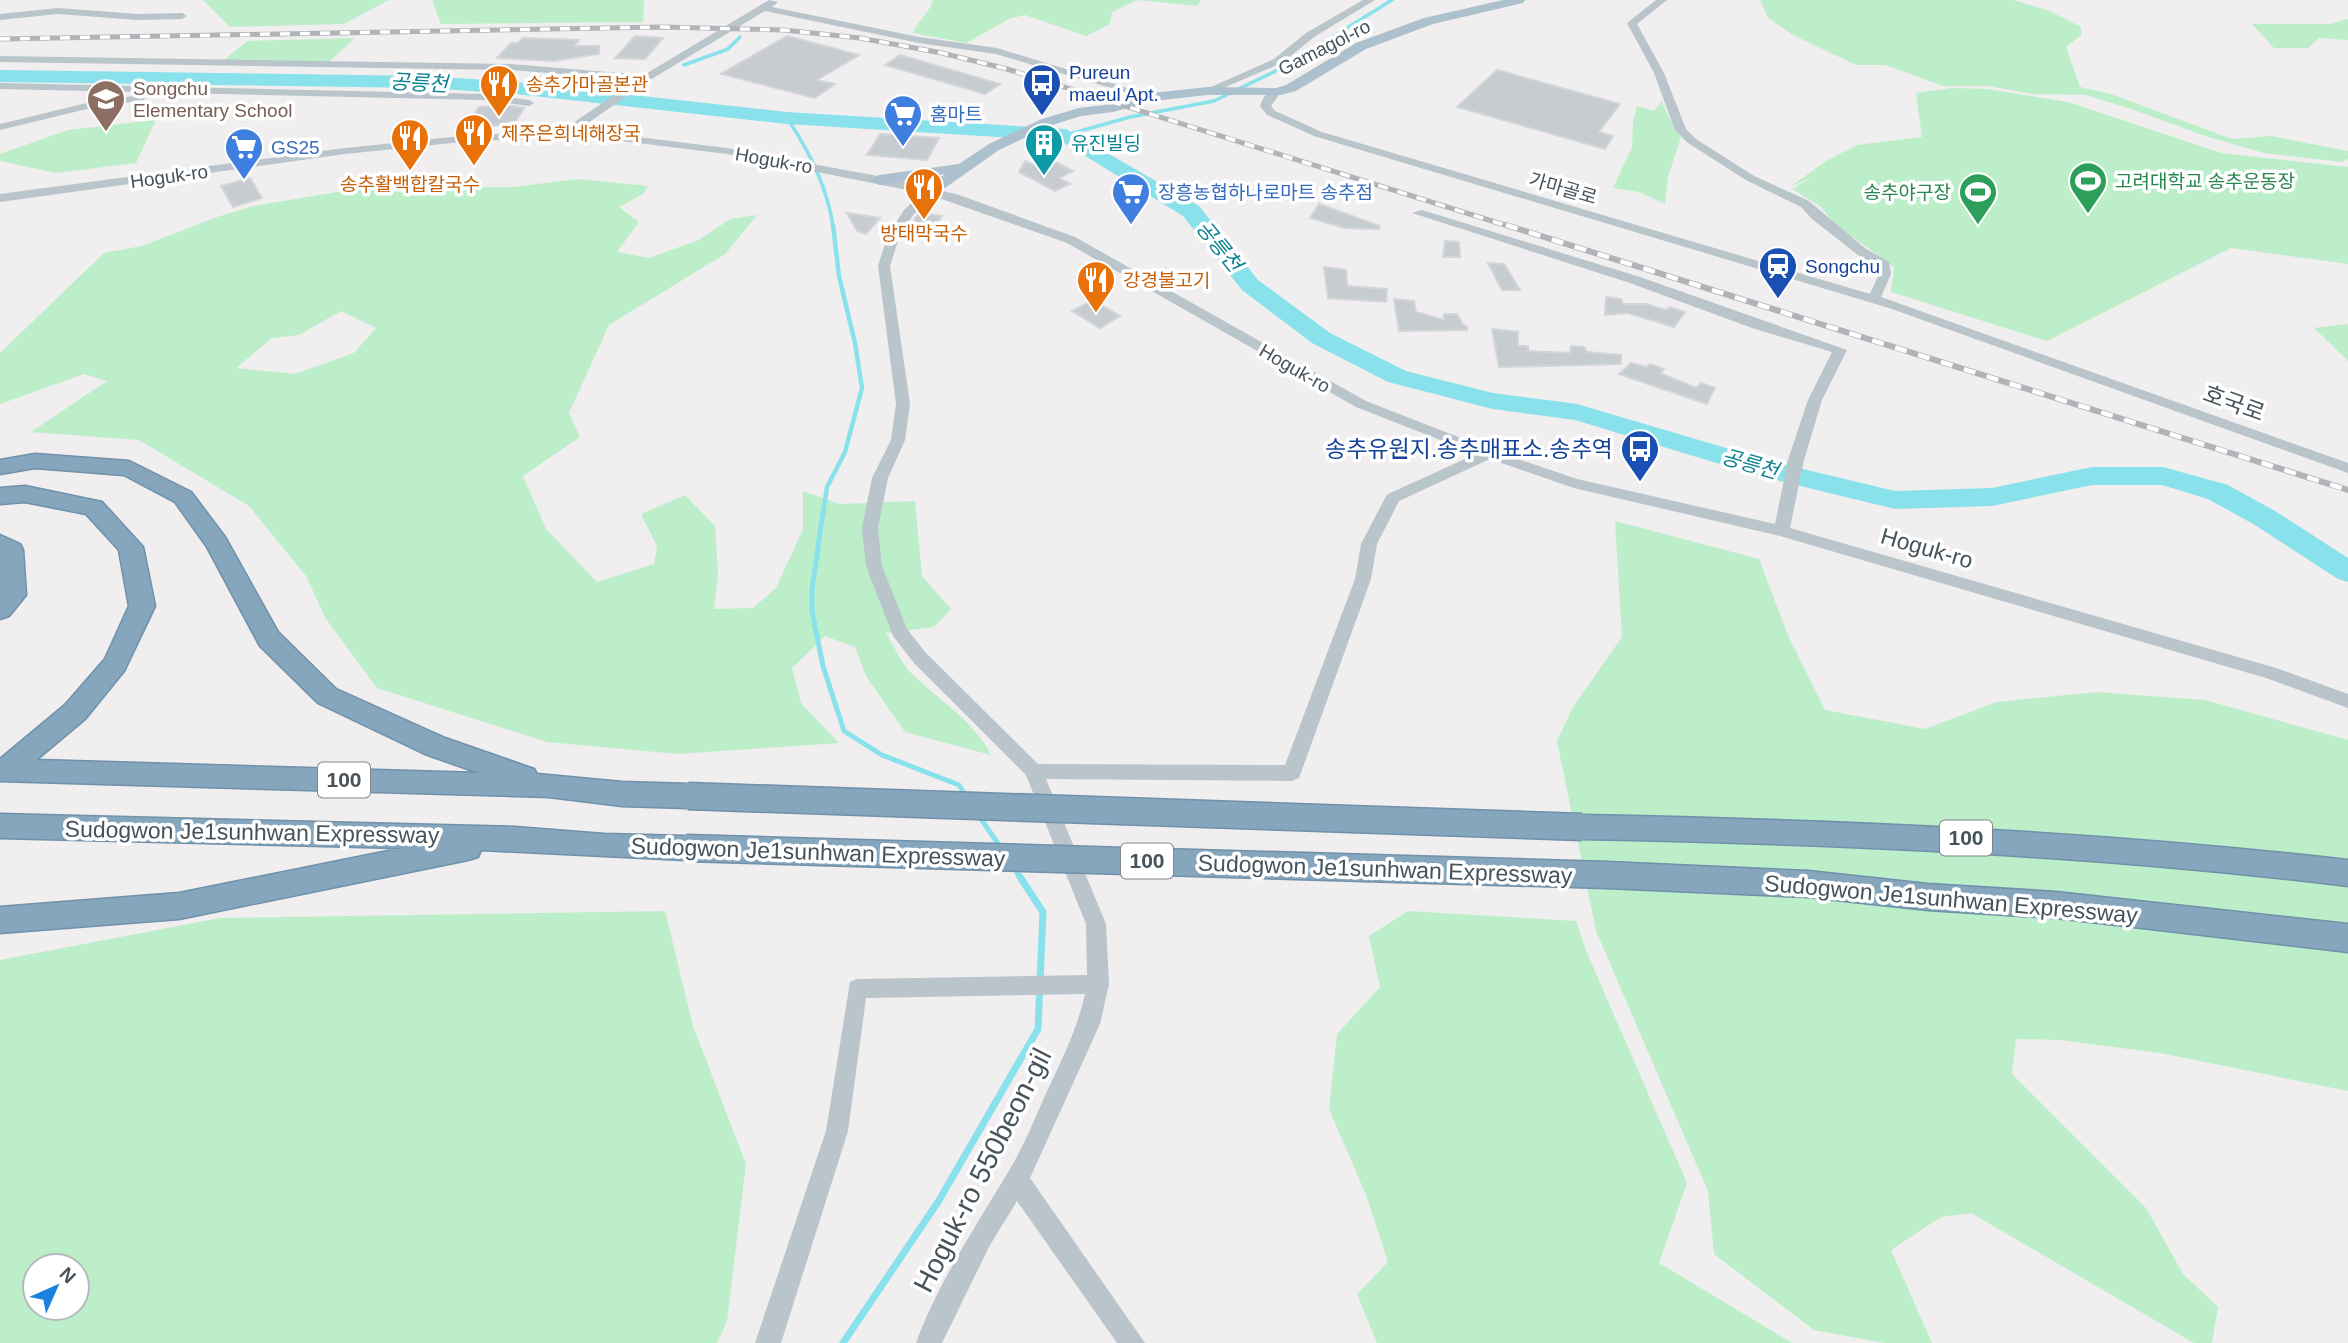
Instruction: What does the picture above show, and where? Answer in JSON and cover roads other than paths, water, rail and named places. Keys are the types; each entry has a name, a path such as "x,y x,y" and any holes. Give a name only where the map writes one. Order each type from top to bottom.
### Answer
{"highway":[{"path":"0,467 35,461 129,468 183,497 217,543 269,639 327,696 435,746 549,786"},
{"path":"0,496 25,494 94,509 131,547 142,606 116,664 75,712 7,766"},
{"path":"0,543 11,550 14,595 0,610"},
{"name":"100","path":"7,766 549,786 622,794 1582,827 1785,830 2030,841 2348,873"},
{"name":"Sudogwon Je1sunhwan Expressway","path":"0,826 515,839 604,846 1607,875 1808,884 1928,897 2056,905 2348,938"},
{"path":"0,920 179,906 515,839"}],"main road":[{"name":"Gamagol-ro","path":"1272,92 1291,88 1361,46 1429,21 1519,0"},
{"path":"930,192 994,147 1047,122 1079,112 1113,108 1152,97 1207,91 1272,92"},
{"path":"879,180 963,167"}],"street":[{"path":"563,135 646,78 776,0"},
{"path":"1207,91 1278,61 1310,35 1370,0"},
{"path":"1662,0 1632,23 1659,73 1681,130 1692,141 1750,177 1805,204 1844,238 1884,265 1885,274 1874,299"},
{"path":"764,8 919,40 997,51 1152,97"},
{"path":"0,17 58,11 138,17 182,16"},
{"path":"0,59 511,67 646,78"},
{"path":"0,86 482,97 529,103"},
{"path":"0,127 91,106 146,98 173,90"},
{"name":"가마골로","path":"1272,92 1265,106 1271,113 1318,134 1874,299 2105,380"},
{"name":"Hoguk-ro","path":"0,198 345,151 472,138 563,135 597,135 659,141 879,180 930,192 1017,219 1071,240 1360,404 1489,454 1574,482 1781,531 2270,673 2348,701"},
{"name":"Hoguk-ro 550beon-gil","path":"929,1343 935,1326 981,1237 1017,1181 1089,1024 1098,984 1096,924 1034,771 920,658 899,632 874,566 870,528 880,478 898,440 903,404 884,266 894,235 908,212 930,192"},
{"path":"1418,213 1635,280 1757,326 1840,349 1815,400 1796,460 1781,531"},
{"name":"호국로","path":"2105,380 2348,468"},
{"path":"1034,771 1293,774 1363,579 1370,544 1393,498 1489,454"},
{"path":"768,1343 837,1131 857,989 1098,984"},
{"path":"1017,1181 1132,1343"}],"waterway":[{"path":"1066,135 1130,117 1214,101 1286,66 1392,0"},
{"path":"684,65 728,49 740,37"},
{"name":"공릉천","path":"0,76 425,82 516,88 787,118 1066,135 1191,211 1250,285 1321,338 1397,377 1493,401 1577,412 1766,469 1895,500 1992,497 2092,476 2163,476 2218,492 2265,518 2348,572"},
{"path":"574,95 625,82"},
{"path":"787,118 816,170 827,198 833,227"},
{"path":"823,514 827,487 845,452 862,388 855,343 839,276 833,225"},
{"path":"823,512 812,589 812,611 823,666 844,731 882,755 959,785 966,796"},
{"path":"979,816 1001,848"},
{"path":"1012,865 1021,879"},
{"path":"843,1343 938,1202 1038,1029 1043,912 1020,877"}],"railway":[{"path":"0,39 663,27 784,30 860,38 942,53 1007,69 1511,227"},
{"path":"1506,225 2348,490"}],"place":[{"name":"Pureun maeul Apt.","path":"1042,117"},
{"name":"송추가마골본관","path":"499,118"},
{"name":"Songchu Elementary School","path":"106,133"},
{"name":"홈마트","path":"903,148"},
{"name":"제주은희네해장국","path":"474,167"},
{"name":"송추활백합칼국수","path":"410,172"},
{"name":"유진빌딩","path":"1044,177"},
{"name":"GS25","path":"244,181"},
{"name":"고려대학교 송추운동장","path":"2088,215"},
{"name":"방태막국수","path":"924,221"},
{"name":"장흥농협하나로마트 송추점","path":"1131,226"},
{"name":"송추야구장","path":"1978,226"},
{"name":"Songchu","path":"1778,300"},
{"name":"강경불고기","path":"1096,314"},
{"name":"송추유원지.송추매표소.송추역","path":"1640,483"}]}
